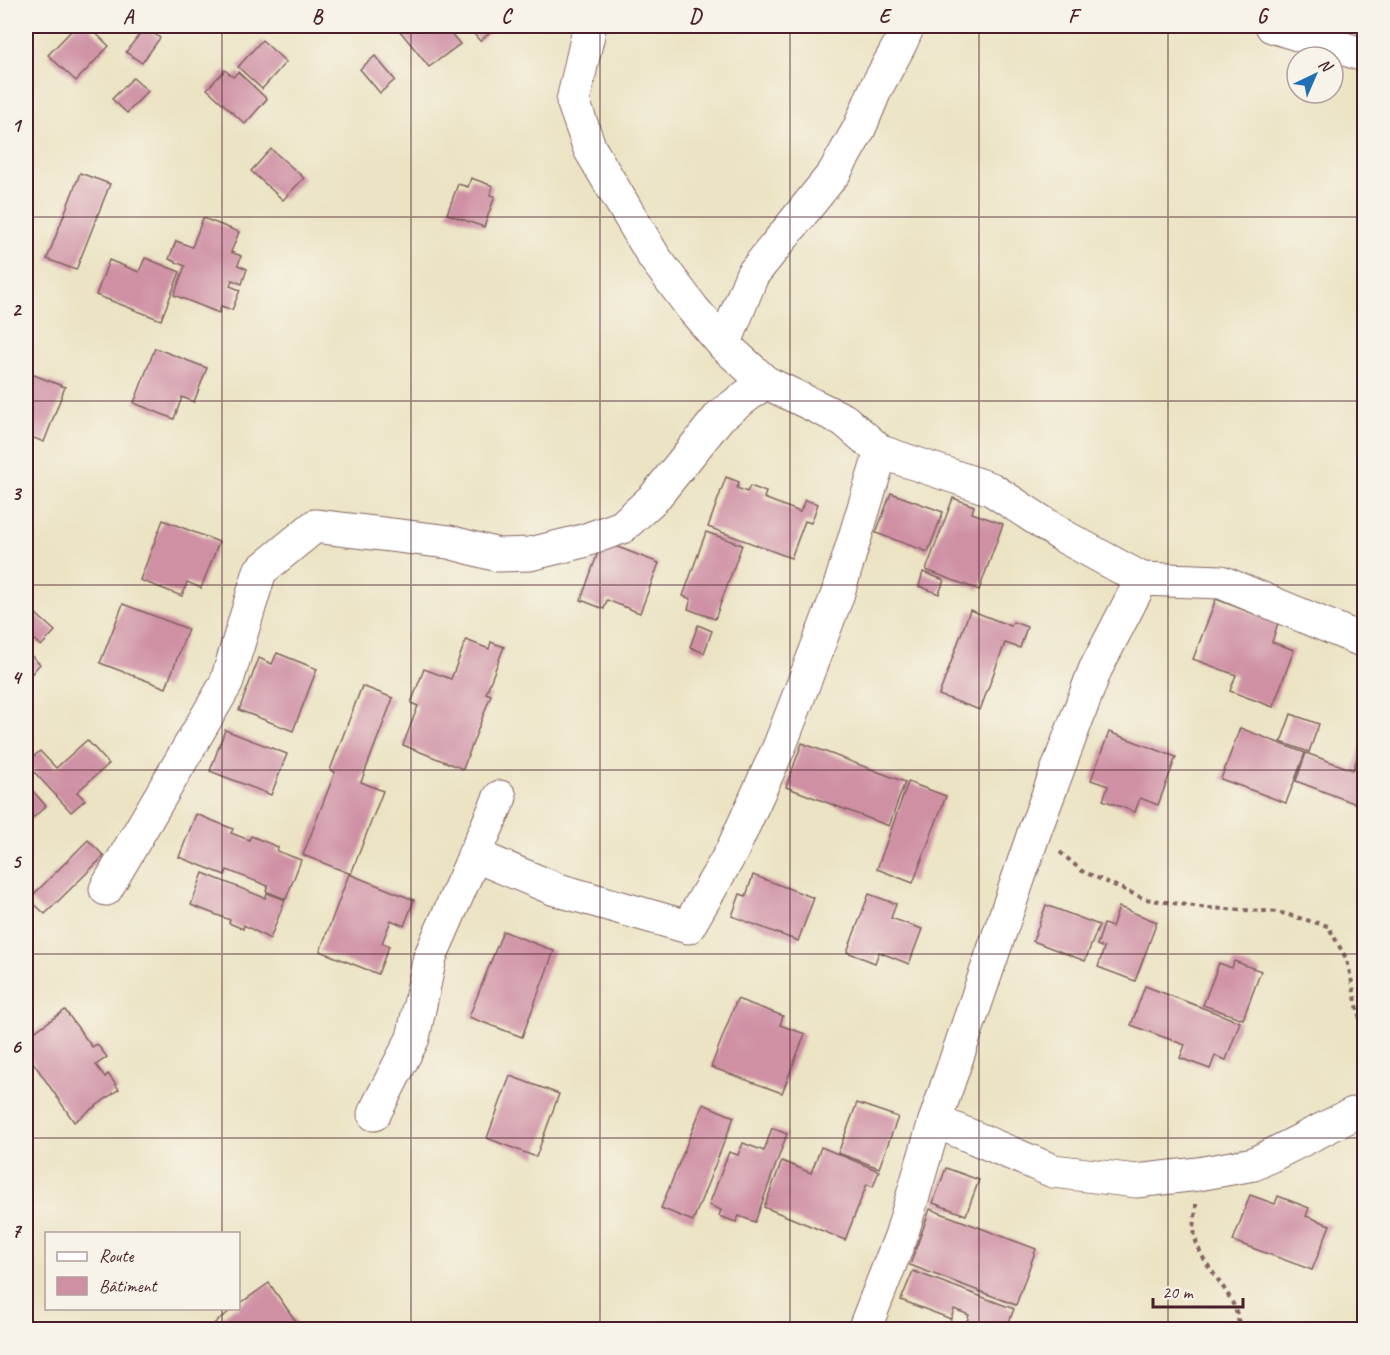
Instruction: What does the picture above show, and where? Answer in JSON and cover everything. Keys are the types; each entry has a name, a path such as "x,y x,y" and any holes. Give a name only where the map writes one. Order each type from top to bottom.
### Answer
{"street":[{"path":"588,26 573,101 590,149 654,257 693,309 724,345 765,382 844,420 881,452 991,489 1063,536 1142,579 1221,582 1365,641"},
{"path":"724,345 752,275 834,173 859,129 876,88 908,26"},
{"path":"1272,26 1365,55"},
{"path":"106,889 164,786 226,684 260,571 315,526 449,542 498,555 530,554 583,541 622,526 654,498 720,416 765,382"},
{"path":"474,855 555,889 688,927 732,851 780,745 837,597 881,452"},
{"path":"864,1329 902,1236 935,1121 1035,830 1095,670 1142,579"},
{"path":"374,1114 413,1038 430,957 500,797"},
{"path":"935,1121 1053,1171 1136,1181 1198,1174 1254,1164 1353,1114 1365,1115"}],"path":[{"path":"1035,830 1082,871 1145,899 1208,908 1278,912 1328,927 1347,960 1365,1037"},
{"path":"1198,1174 1195,1237 1204,1261 1226,1289 1240,1323 1239,1329"}],"building":[{"path":"76,26 88,26 109,46 76,81 48,55"},
{"path":"396,26 445,26 460,44 429,67"},
{"path":"467,26 498,26 480,41"},
{"path":"145,27 160,38 142,63 126,52"},
{"path":"262,40 286,62 262,89 238,67"},
{"path":"375,56 395,80 380,93 360,69"},
{"path":"225,70 233,77 238,72 267,99 245,124 207,89"},
{"path":"133,78 148,91 127,113 112,99"},
{"path":"271,149 304,178 283,200 251,171"},
{"path":"80,173 110,184 76,270 47,259"},
{"path":"471,178 493,186 490,195 495,196 484,227 447,214 458,184 468,187"},
{"path":"203,218 239,232 231,252 241,256 238,265 247,269 242,284 232,280 230,286 240,290 232,310 221,306 219,313 174,295 185,266 169,259 176,241 192,247"},
{"path":"145,258 180,272 161,320 96,295 109,260 139,272"},
{"path":"155,348 207,368 194,402 182,397 174,419 134,403"},
{"path":"26,372 65,387 44,442 26,435"},
{"path":"726,477 739,482 737,488 747,492 750,486 766,492 764,498 800,512 805,500 818,504 811,523 805,521 791,558 708,527"},
{"path":"891,493 943,512 928,552 876,533"},
{"path":"953,498 974,506 972,513 1003,524 979,590 926,570"},
{"path":"163,520 219,542 201,588 187,582 182,596 140,580"},
{"path":"706,532 742,545 715,619 688,609 691,599 683,596"},
{"path":"602,541 659,563 640,613 607,600 604,609 581,600"},
{"path":"923,572 944,580 939,594 919,586"},
{"path":"1216,599 1278,623 1272,642 1294,650 1273,707 1230,691 1236,675 1193,659"},
{"path":"123,604 188,629 166,688 100,663"},
{"path":"26,605 55,631 41,646 33,639 26,648"},
{"path":"970,610 1011,626 1013,622 1027,627 1020,648 1005,643 980,710 939,695"},
{"path":"698,625 712,631 704,653 690,647"},
{"path":"466,640 489,649 491,642 504,647 486,693 491,695 463,769 403,745 418,706 411,703 424,669 451,679"},
{"path":"26,651 40,664 26,680"},
{"path":"277,653 317,669 293,731 239,710 259,658 272,664"},
{"path":"362,686 393,698 361,782 383,791 351,874 303,855 335,772 330,770"},
{"path":"1291,714 1319,724 1309,752 1281,742"},
{"path":"1240,728 1305,753 1286,803 1221,779"},
{"path":"225,730 287,754 271,795 210,771"},
{"path":"1109,732 1176,757 1158,805 1140,798 1135,812 1103,800 1108,786 1091,780"},
{"path":"1364,738 1364,807 1296,781 1306,753 1353,770"},
{"path":"87,740 109,764 77,792 85,800 71,812 26,763 40,751 56,768"},
{"path":"802,743 905,782 889,826 786,787"},
{"path":"908,782 946,796 913,883 877,869"},
{"path":"26,783 46,806 26,824"},
{"path":"196,814 233,829 231,833 249,840 251,836 278,847 277,851 301,860 286,899 266,891 268,886 227,870 225,875 179,857"},
{"path":"88,840 104,856 45,914 29,899"},
{"path":"203,873 265,898 267,893 285,900 270,939 244,925 243,929 229,923 230,920 191,905"},
{"path":"349,874 414,900 404,926 391,920 382,943 389,946 378,974 320,951"},
{"path":"753,875 814,898 798,941 732,916 740,894 746,896"},
{"path":"869,894 896,904 891,918 922,929 909,964 879,952 875,963 847,952"},
{"path":"1046,905 1099,925 1085,961 1033,941"},
{"path":"1119,907 1157,922 1135,981 1098,967 1104,948 1097,945 1104,924 1112,927"},
{"path":"503,931 554,951 522,1037 469,1017"},
{"path":"1234,961 1261,971 1243,1019 1203,1005 1219,963 1232,968"},
{"path":"1145,986 1240,1022 1226,1060 1215,1056 1210,1069 1180,1058 1185,1045 1131,1025"},
{"path":"737,999 783,1016 780,1025 805,1034 782,1093 711,1067"},
{"path":"65,1010 92,1047 97,1044 107,1057 96,1065 105,1077 108,1074 119,1089 74,1122 26,1052 26,1038"},
{"path":"510,1076 559,1094 536,1157 487,1138"},
{"path":"857,1103 898,1117 879,1168 838,1153"},
{"path":"703,1104 734,1117 693,1221 661,1208"},
{"path":"772,1128 787,1134 755,1222 739,1216 736,1222 719,1216 721,1210 709,1205 729,1152 738,1155 743,1143 764,1151"},
{"path":"821,1147 879,1171 873,1187 867,1184 845,1240 764,1207 782,1161 811,1173"},
{"path":"946,1168 979,1180 966,1215 933,1203"},
{"path":"1250,1195 1275,1204 1278,1196 1309,1208 1306,1216 1330,1225 1312,1270 1233,1241"},
{"path":"930,1209 1036,1249 1016,1305 910,1265"},
{"path":"913,1271 1014,1309 1006,1330 979,1330 966,1325 969,1315 954,1309 951,1319 901,1300"},
{"path":"269,1283 302,1330 206,1330 231,1310 240,1310 240,1304"}]}
